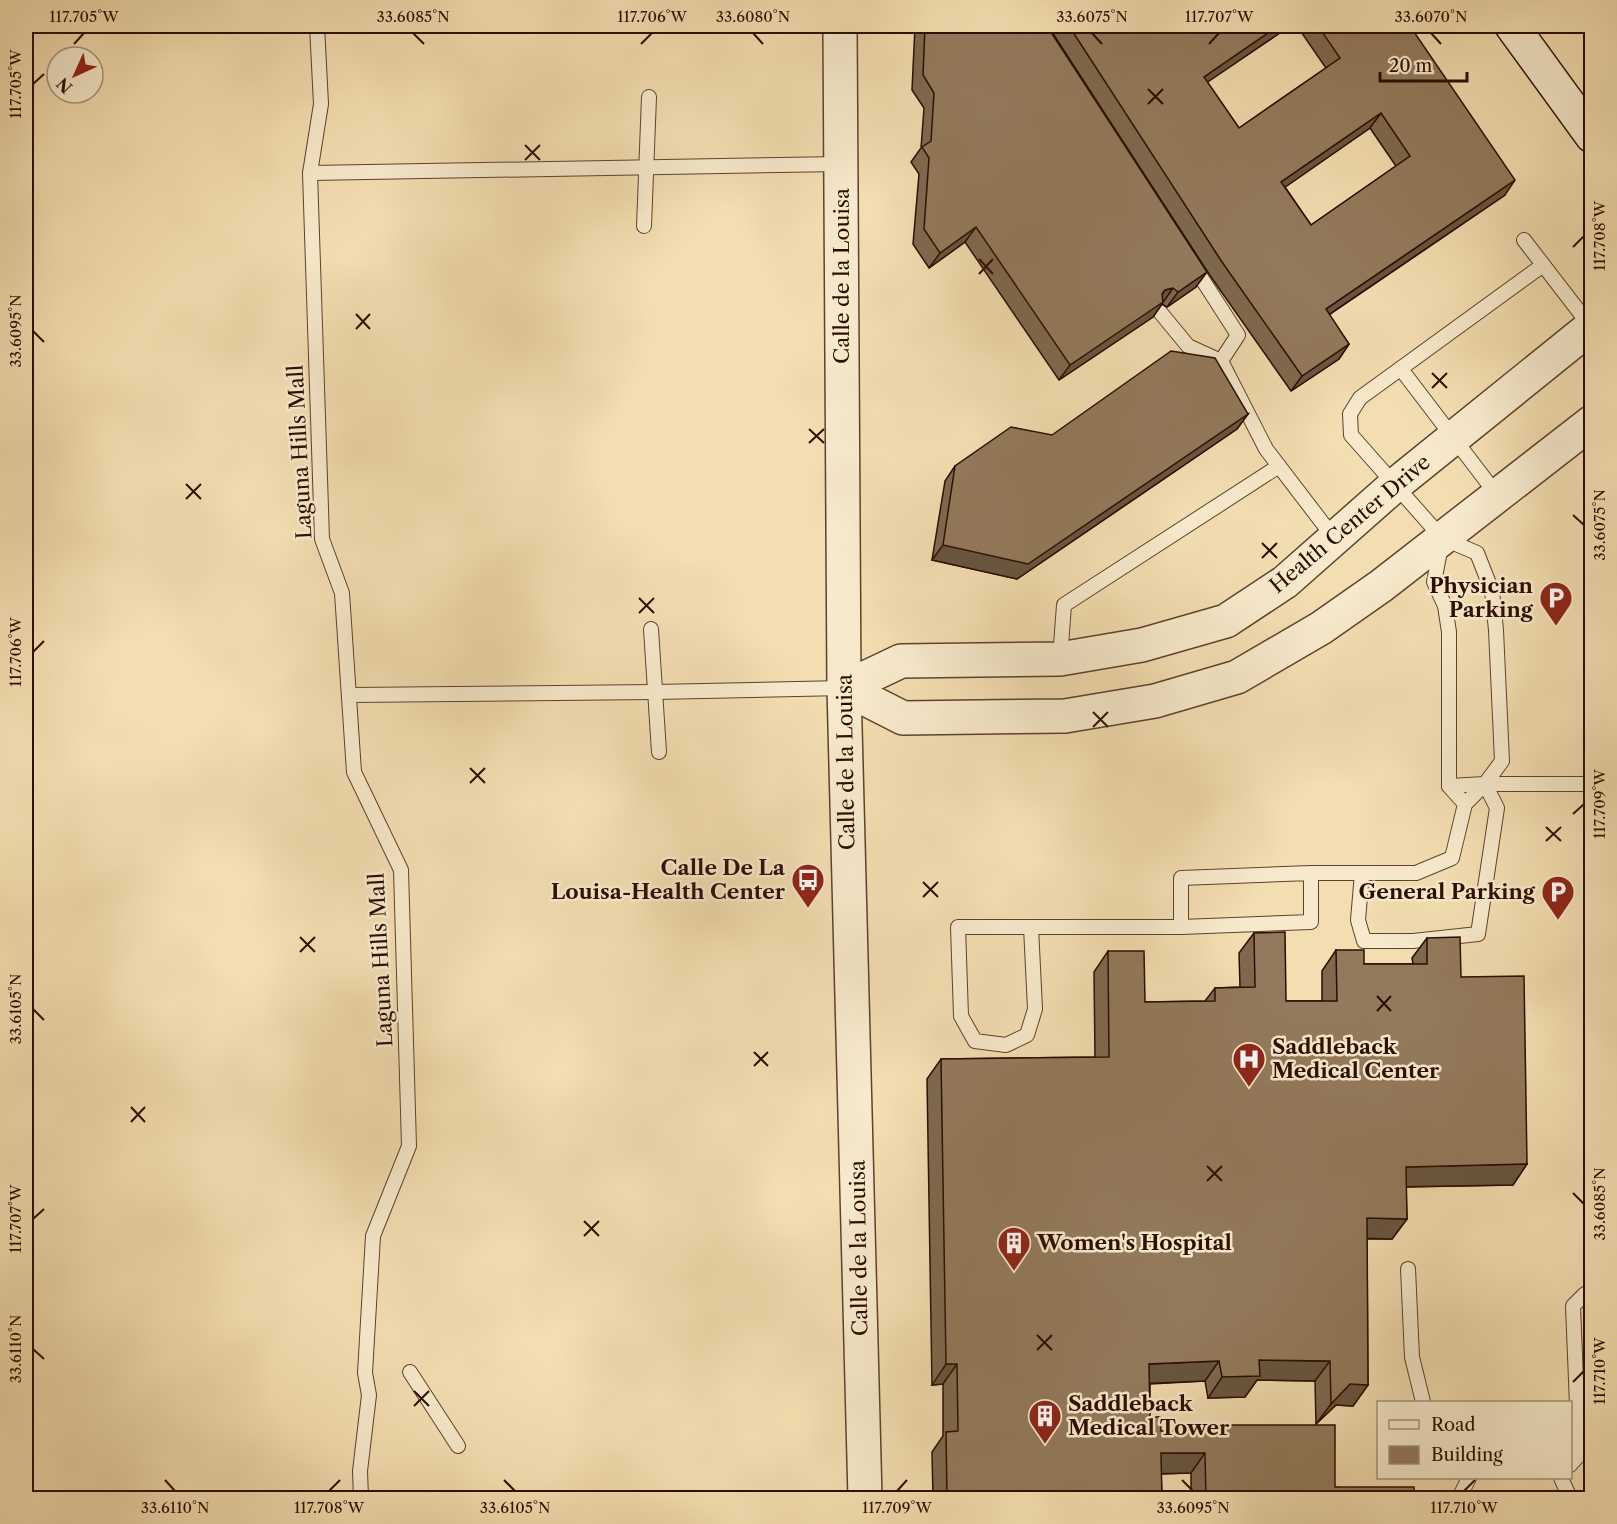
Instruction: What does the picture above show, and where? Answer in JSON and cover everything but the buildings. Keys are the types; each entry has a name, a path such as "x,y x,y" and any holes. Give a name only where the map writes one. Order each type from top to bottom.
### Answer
{"street":[{"name":"Calle de la Louisa","path":"840,26 844,688 865,1498"},
{"path":"1512,26 1592,136"},
{"name":"Health Center Drive","path":"844,688 902,661 1060,659 1142,645 1226,621 1286,582 1395,485 1591,326"},
{"path":"844,688 903,718 1065,716 1155,701 1237,677 1321,628 1381,586 1592,422"}],"lane":[{"name":"Laguna Hills Mall","path":"317,26 321,104 310,173 322,539 342,593 354,772 401,870 409,1146 373,1236 365,1373 369,1395 360,1471 361,1498"},
{"path":"644,226 649,97"},
{"path":"310,173 841,164"},
{"path":"1524,240 1591,326"},
{"path":"1186,255 1238,335 1221,362"},
{"path":"1181,927 1181,878 1311,873 1416,873 1452,858 1465,804 1485,784 1502,761 1492,591 1478,553 1442,538 1351,435 1350,414 1360,398 1543,265"},
{"path":"1160,312 1188,346 1221,362 1266,448 1334,538"},
{"path":"1401,369 1497,495"},
{"path":"1060,659 1064,605 1280,466"},
{"path":"1442,538 1434,582 1445,606 1449,632 1449,786 1465,804"},
{"path":"651,629 659,752"},
{"path":"349,695 844,688"},
{"path":"1362,873 1358,920 1364,941 1413,941 1478,934 1497,807 1485,784"},
{"path":"1449,786 1592,784"},
{"path":"1031,927 1035,1009 1027,1035 1006,1045 975,1041 961,1016 958,927 1031,927 1181,927 1311,922 1311,873"},
{"path":"1408,1269 1412,1357 1424,1401"},
{"path":"1572,1463 1579,1455 1573,1306 1585,1294 1592,1294"},
{"path":"410,1372 458,1446"},
{"path":"1459,1498 1466,1479"},
{"path":"1561,1479 1570,1498"}],"place":[{"name":"Physician Parking","path":"1556,627"},
{"name":"Calle De La Louisa-Health Center","path":"808,909"},
{"name":"General Parking","path":"1558,921"},
{"name":"Saddleback Medical Center","path":"1249,1088"},
{"name":"Women's Hospital","path":"1014,1272"},
{"name":"Saddleback Medical Tower","path":"1045,1445"}]}
